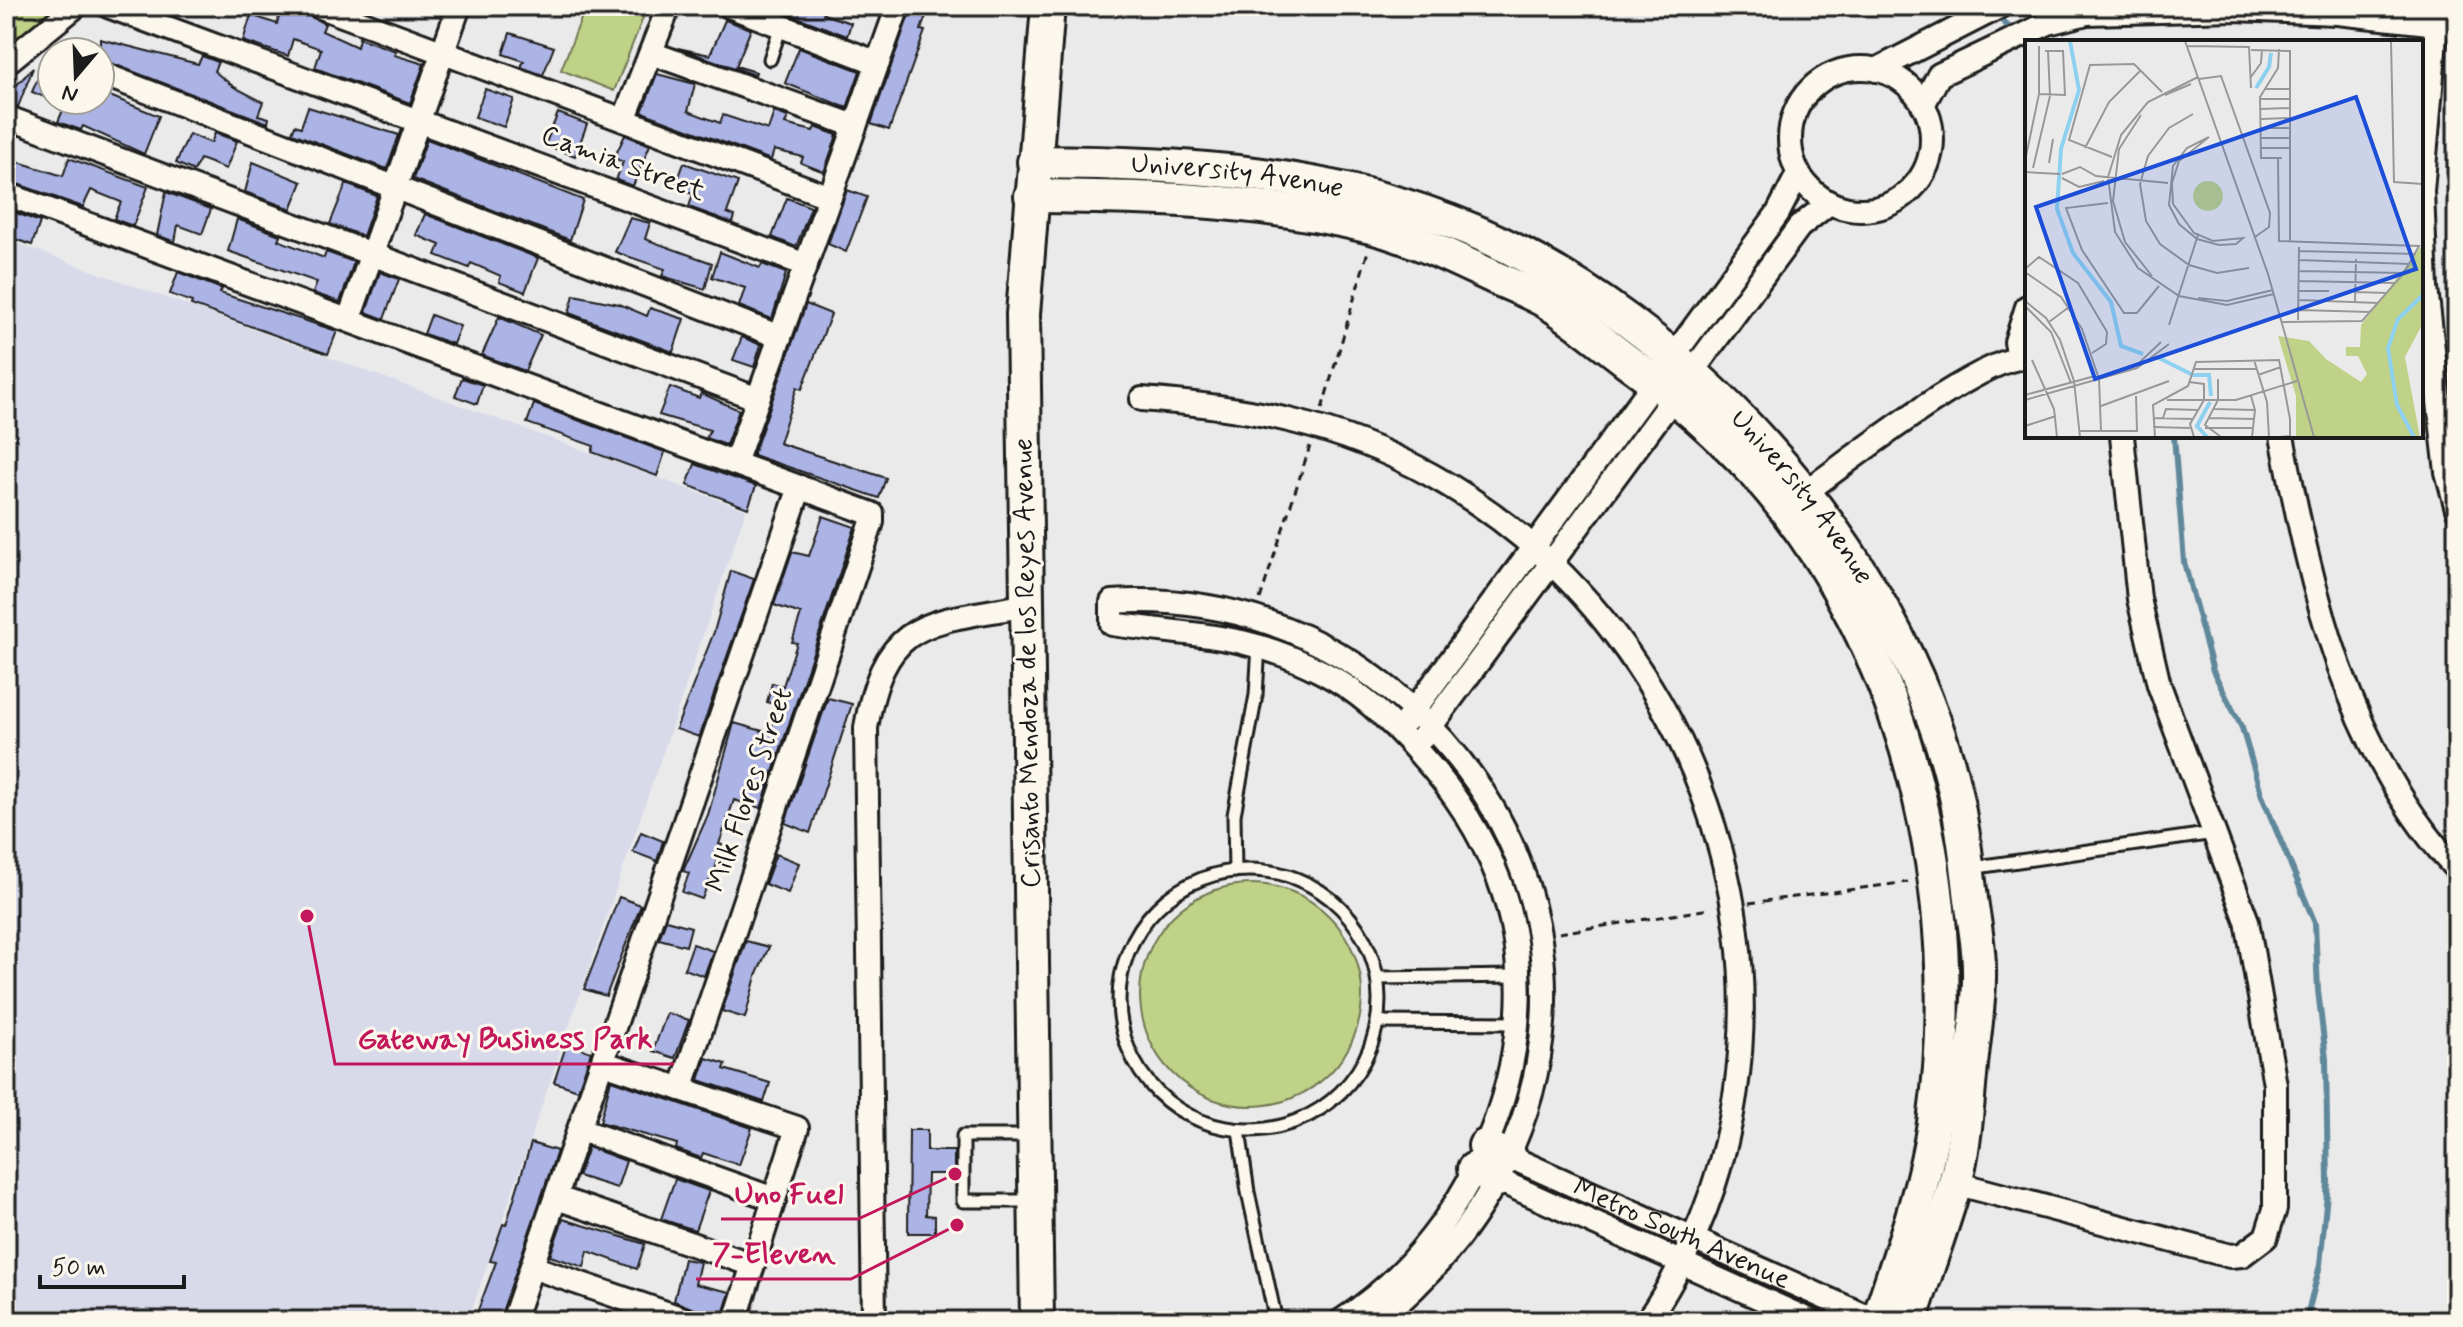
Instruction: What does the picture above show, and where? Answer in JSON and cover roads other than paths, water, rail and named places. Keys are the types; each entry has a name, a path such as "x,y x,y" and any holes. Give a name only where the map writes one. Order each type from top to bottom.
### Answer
{"street":[{"path":"6,63 76,6"},
{"name":"Camia Street","path":"108,6 806,265"},
{"path":"318,6 830,197"},
{"path":"349,319 459,6"},
{"path":"624,120 669,6"},
{"path":"729,6 784,16 878,63"},
{"path":"735,463 898,6"},
{"name":"Crisanto Mendoza de los Reyes Avenue","path":"1037,1321 1023,314 1048,6"},
{"path":"1876,70 1907,85 1923,105 1929,121 1931,146 1925,171 1915,185 1895,201 1871,210 1846,209 1829,203 1809,188 1798,174 1790,150 1790,132 1796,108 1806,94 1819,82 1842,71 1876,70 2001,6"},
{"path":"1923,105 1939,75 2048,23 2087,13 2234,9 2444,18 2423,183"},
{"path":"30,46 36,48"},
{"path":"651,53 855,126"},
{"path":"116,79 780,337"},
{"path":"6,117 758,399"},
{"name":"University Avenue","path":"1034,162 1157,164 1280,176 1383,201 1473,231 1566,278 1674,377 1807,491 1861,571 1910,664 1947,762 1967,869 1979,968 1965,1130 1955,1183 1910,1321"},
{"path":"1415,748 1552,562 1778,213 1798,174"},
{"path":"6,194 800,487 513,1321"},
{"name":"University Avenue","path":"1031,196 1188,200 1279,207 1375,228 1459,261 1549,303 1674,377 1706,422 1757,475 1829,577 1877,668 1914,769 1940,910 1941,1039 1934,1123 1922,1185 1878,1321"},
{"path":"1400,731 1534,547 1799,227 1829,203"},
{"path":"2423,215 2435,378 2447,472 2457,509"},
{"path":"1807,491 1975,375 2023,358 2016,342 2025,313"},
{"path":"1142,399 1230,406 1316,426 1361,442 1432,475 1485,508 1552,562 1605,620 1637,662 1671,719 1699,778 1720,841 1734,905 1741,973 1732,1108 1715,1174 1681,1262 1647,1321"},
{"path":"1955,1183 2213,1254 2242,1255 2266,1237 2275,1209 2275,1085 2247,921 2159,685 2139,599 2122,438"},
{"path":"2282,438 2298,522 2352,704 2380,765 2457,870"},
{"name":"Milk Flores Street","path":"681,1089 872,522 868,511 800,487"},
{"path":"1341,1321 1368,1304 1409,1266 1441,1228 1492,1163 1526,1117 1544,1023 1540,936 1523,872 1484,795 1431,726 1378,679 1332,650 1255,616 1173,601 1111,603 1112,624 1214,634 1260,645 1324,673 1400,731 1415,748 1453,795 1483,845 1500,883 1516,976 1517,1023 1492,1163 1457,1242 1421,1284 1377,1321"},
{"path":"874,1321 866,728 870,706 892,650 916,628 1028,605"},
{"path":"604,1063 797,1128 735,1321"},
{"path":"581,1130 774,1199"},
{"name":"Metro South Avenue","path":"1492,1163 1692,1238 1878,1321"},
{"name":"Metro South Avenue","path":"1492,1163 1681,1262 1811,1321"},
{"path":"557,1198 753,1265"},
{"path":"532,1267 689,1321"}],"lane":[{"path":"770,59 784,16"},
{"path":"1235,871 1234,815 1254,706 1260,645"},
{"path":"1967,869 2215,833"},
{"path":"1235,871 1284,875 1328,896 1361,933 1378,978 1378,1022 1364,1064 1346,1088 1324,1108 1284,1126 1239,1130 1193,1118 1154,1089 1128,1049 1118,1002 1127,955 1151,914 1189,884 1235,871"},
{"path":"1378,978 1516,976"},
{"path":"1378,1022 1517,1023"},
{"path":"1239,1130 1248,1192 1276,1321"},
{"path":"1034,1136 963,1136 963,1201 1035,1201"}],"waterway":[{"path":"1994,14 2016,33"},
{"path":"2174,438 2184,562 2213,671 2242,728 2262,796 2315,923 2318,990 2326,1059 2328,1183 2320,1265 2306,1321"}],"place":[{"name":"Gateway Business Park","path":"307,916"},
{"name":"Uno Fuel","path":"955,1174"},
{"name":"7-Eleven","path":"957,1225"}]}
